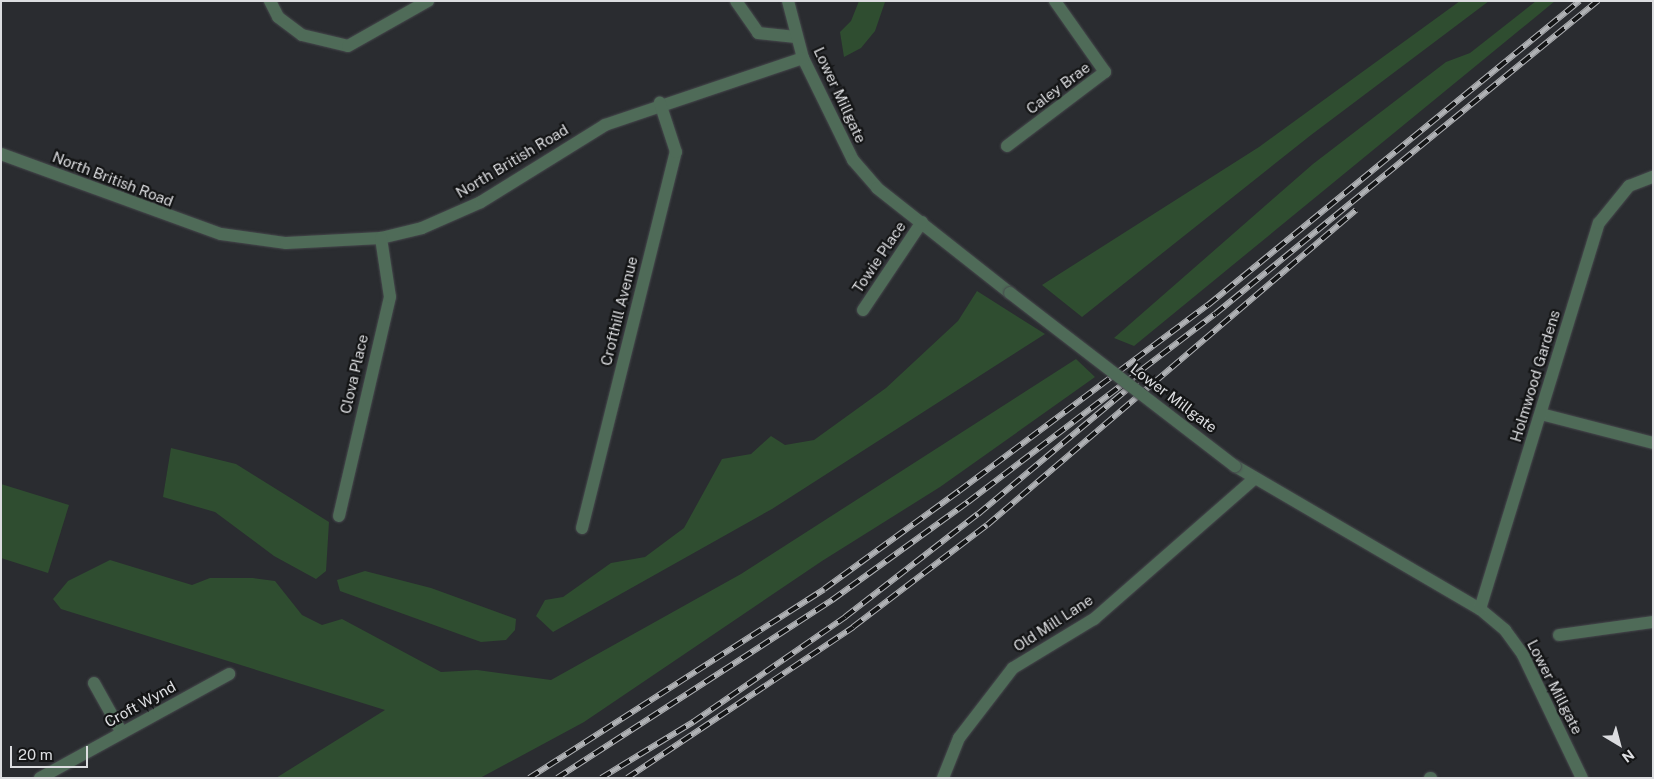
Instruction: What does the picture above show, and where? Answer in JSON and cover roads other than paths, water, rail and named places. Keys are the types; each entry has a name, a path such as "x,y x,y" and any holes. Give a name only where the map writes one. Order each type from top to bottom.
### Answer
{"street":[{"path":"270,1 278,17 302,35 348,46 428,1"},
{"path":"736,1 758,33 796,37"},
{"name":"Lower Millgate","path":"788,1 803,58 853,160 877,188 1235,466 1254,479 1480,609 1505,630 1523,655 1582,778"},
{"name":"Caley Brae","path":"1007,146 1105,72 1055,1"},
{"name":"North British Road","path":"1,154 221,234 286,243 380,238 422,228 481,202 605,125 660,103 803,58"},
{"name":"Crofthill Avenue","path":"582,528 676,152 660,103"},
{"name":"Holmwood Gardens","path":"1480,609 1599,223 1629,186 1653,177"},
{"name":"Towie Place","path":"863,310 922,222"},
{"name":"Clova Place","path":"339,516 390,297 380,238"},
{"path":"1540,414 1653,443"},
{"name":"Old Mill Lane","path":"943,778 959,738 1013,668 1094,619 1254,479"},
{"path":"1559,635 1653,622"},
{"name":"Croft Wynd","path":"40,778 229,674"},
{"path":"94,683 122,733"}],"railway":[{"path":"529,778 824,589 959,491 1208,305 1579,1"},
{"path":"557,778 832,600 968,502 1215,314 1598,1"},
{"path":"627,778 853,627 987,525 1356,210"},
{"path":"601,778 693,722 845,617 978,514 1137,381"}]}
